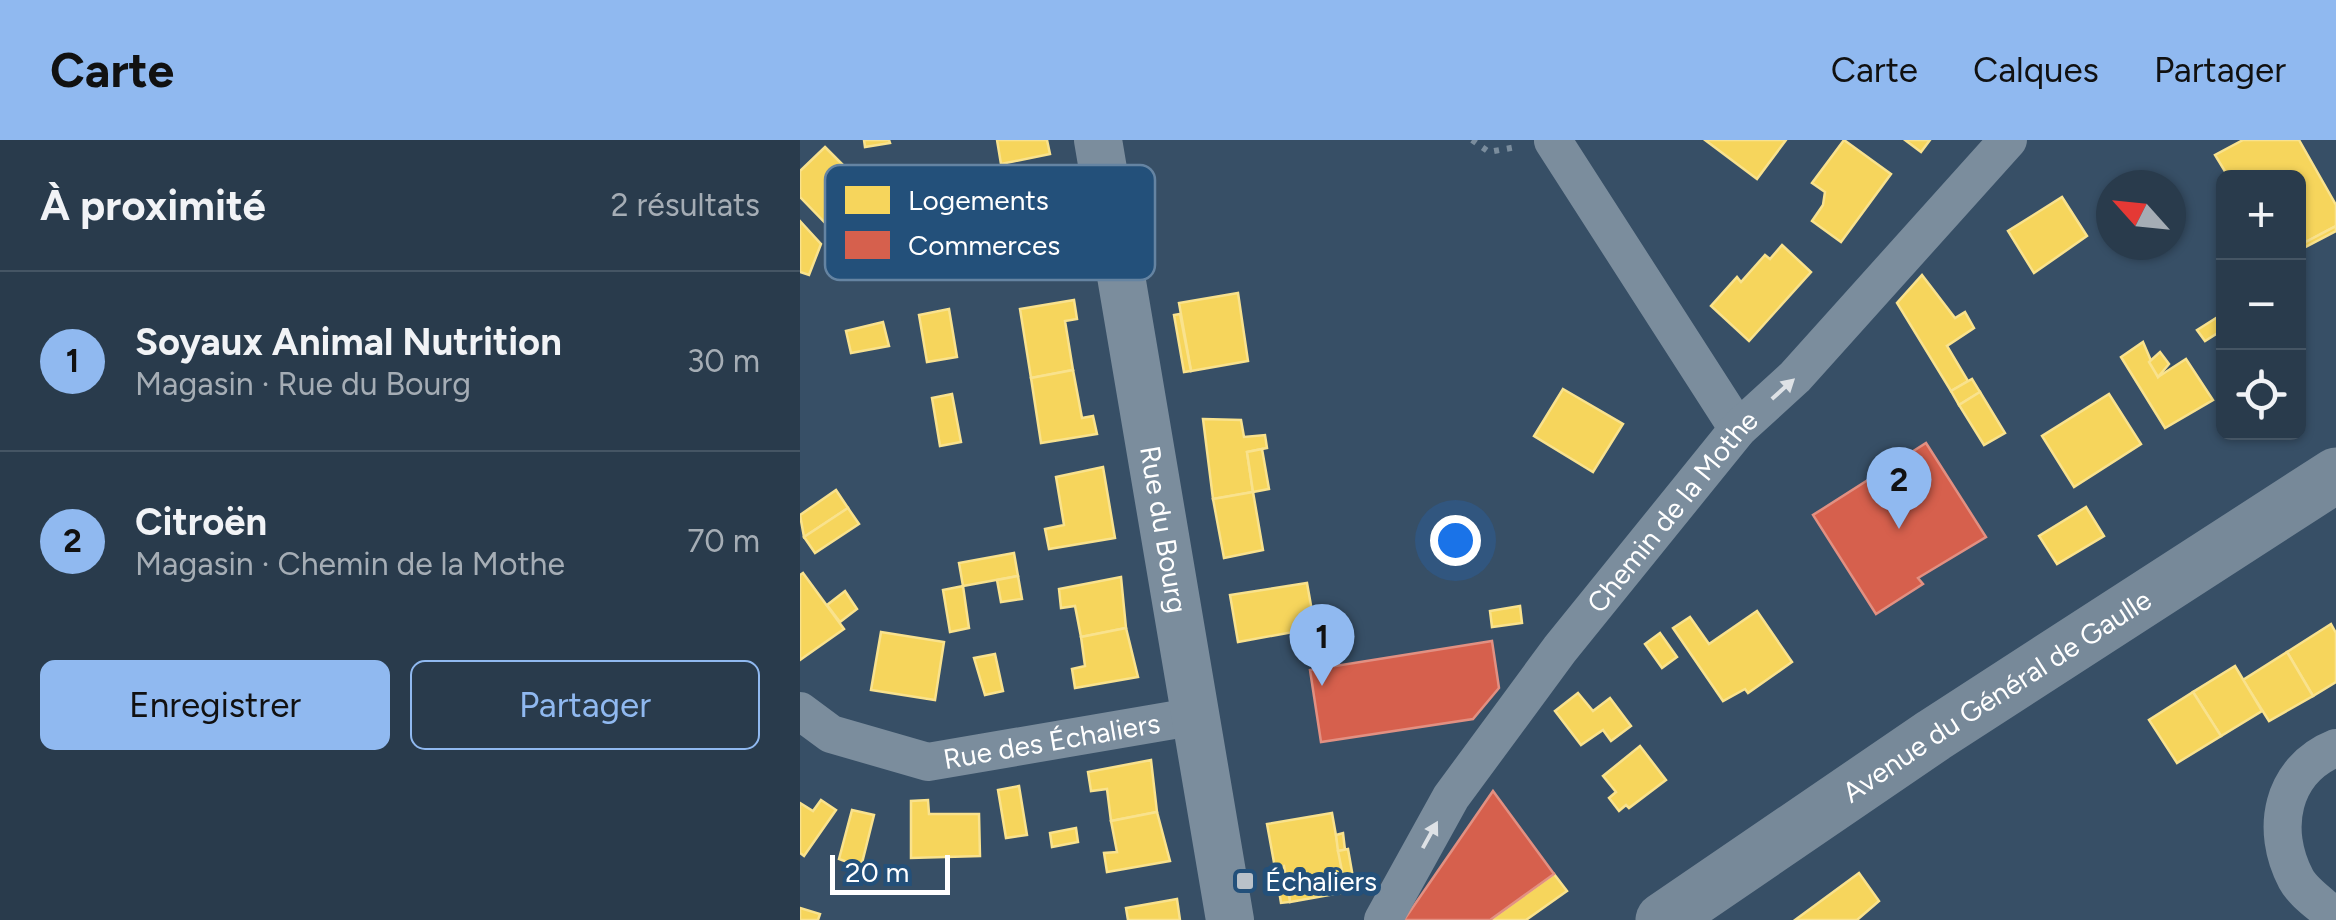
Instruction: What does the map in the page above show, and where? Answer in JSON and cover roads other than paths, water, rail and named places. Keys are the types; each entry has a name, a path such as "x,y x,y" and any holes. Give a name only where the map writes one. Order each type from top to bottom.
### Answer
{"main road":[{"name":"Avenue du Général de Gaulle","path":"1663,920 1934,735 2336,475"}],"street":[{"name":"Rue du Bourg","path":"1098,140 1102,165"},
{"name":"Chemin de la Mothe","path":"1383,920 1451,797 1560,650 1738,430 1795,377 2008,140"},
{"path":"1552,141 1738,430"},
{"name":"Rue du Bourg","path":"1122,280 1230,920"},
{"name":"Rue des Échaliers","path":"800,711 832,734 928,762 1196,716"},
{"path":"2336,748 2318,755 2284,796 2282,839 2298,882 2336,918"}],"place":[{"name":"Citroën","path":"1899,529"},
{"name":"Soyaux Animal Nutrition","path":"1322,686"},
{"name":"Échaliers","path":"1245,881"}]}
